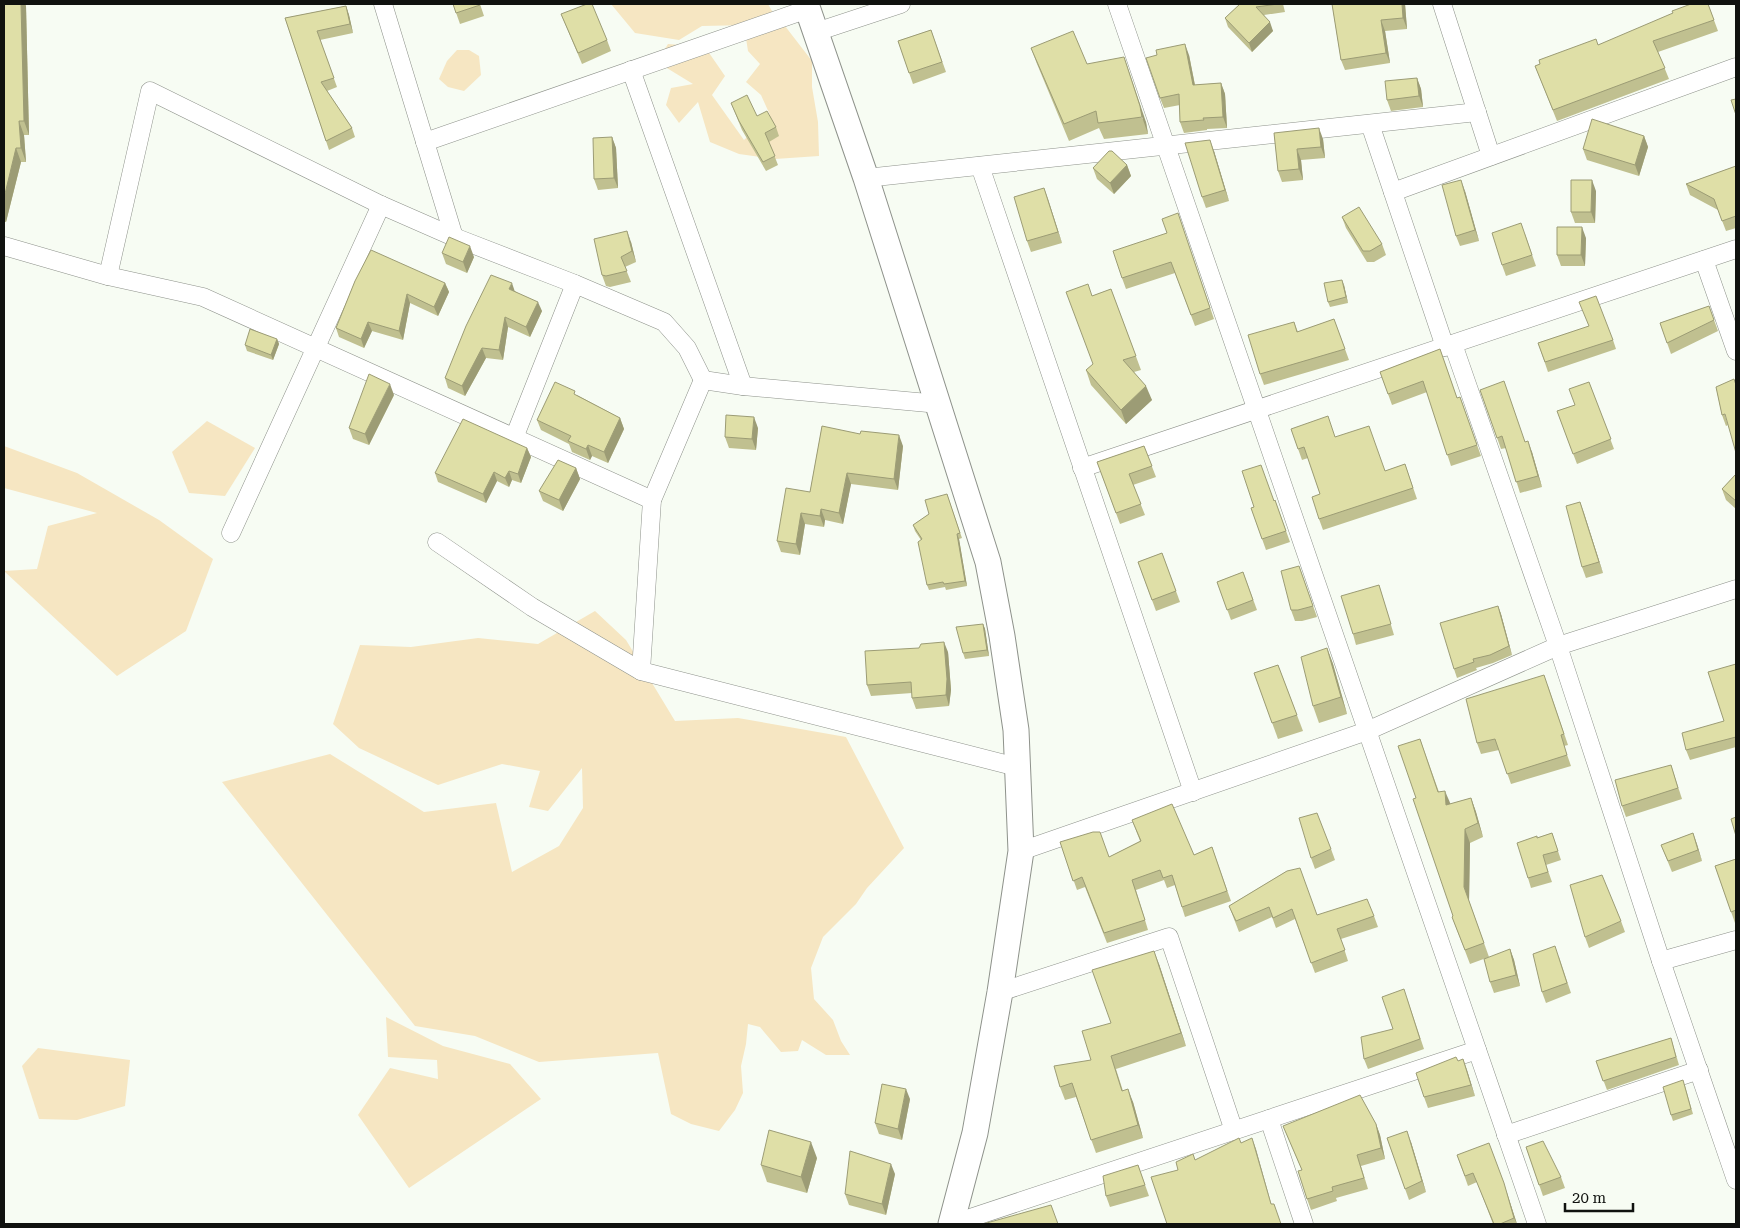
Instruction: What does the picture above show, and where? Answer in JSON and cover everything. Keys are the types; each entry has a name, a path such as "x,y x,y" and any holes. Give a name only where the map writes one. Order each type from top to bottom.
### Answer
{"street":[{"path":"383,4 454,238"},
{"path":"816,32 901,4"},
{"path":"1117,4 1537,1224"},
{"path":"1442,4 1491,156"},
{"path":"425,142 807,6 866,178 988,562 1002,636 1016,730 1021,851 976,1133 952,1224"},
{"path":"1393,192 1736,67"},
{"path":"631,70 743,386"},
{"path":"108,276 150,90 380,205 454,238 575,284 664,322 687,348 703,380 652,500 641,671"},
{"path":"866,178 1477,112"},
{"path":"1370,124 1558,646 1661,961 1736,1180"},
{"path":"980,166 1193,792"},
{"path":"231,533 380,205"},
{"path":"4,246 108,276 203,297 652,500"},
{"path":"1082,468 1736,249"},
{"path":"1704,260 1736,351"},
{"path":"514,438 575,284"},
{"path":"703,380 743,386 939,404"},
{"path":"437,542 532,607 641,671 1017,767"},
{"path":"1021,851 1367,731 1558,646 1736,588"},
{"path":"1000,992 1170,937 1234,1131"},
{"path":"1661,961 1736,940"},
{"path":"952,1224 1477,1050"},
{"path":"1506,1135 1698,1070"},
{"path":"1269,1119 1304,1224"}],"shaded area":[{"path":"611,4 768,4 777,20 749,25 702,26 679,40 635,33"},
{"path":"770,26 785,26 812,61 812,87 818,122 819,156 775,159 739,154 710,142 698,102 679,123 666,105 671,88 693,84 657,62 668,44 705,47 725,76 712,95 744,140 770,115 761,95 746,82 760,64 748,51 746,38"},
{"path":"457,50 469,50 479,56 481,75 464,91 448,87 439,79 447,61"},
{"path":"207,421 255,448 225,496 189,493 172,452"},
{"path":"4,446 77,473 159,520 213,559 186,631 117,676 4,571 37,569 48,526 97,513 4,488"},
{"path":"595,611 626,640 675,721 738,718 846,737 904,848 867,888 856,904 823,937 811,968 814,999 833,1020 841,1041 850,1055 826,1055 802,1040 798,1051 781,1052 760,1027 748,1024 741,1066 743,1093 735,1110 719,1131 691,1124 671,1114 658,1053 539,1062 475,1036 415,1026 222,782 330,754 424,812 496,803 512,872 559,846 583,808 582,768 548,811 529,807 540,771 502,764 438,785 359,748 333,724 360,645 411,647 478,638 538,644"},
{"path":"386,1017 443,1046 510,1064 541,1099 409,1188 358,1115 390,1068 438,1079 437,1060 388,1057"},
{"path":"38,1048 130,1060 125,1106 77,1120 39,1119 22,1066"}],"building":[{"path":"4,4 21,4 24,121 19,121 21,148 16,148 4,198"},
{"path":"453,4 480,4 480,5 456,13"},
{"path":"587,4 592,4 607,40 578,53 561,14"},
{"path":"1240,4 1278,4 1256,7 1270,22 1249,43 1225,18"},
{"path":"1332,4 1402,4 1403,18 1381,20 1386,53 1341,60"},
{"path":"1691,4 1708,4 1714,20 1653,41 1665,68 1553,110 1535,66 1540,64 1539,60 1596,39 1598,45"},
{"path":"346,6 350,24 317,31 334,78 321,82 352,128 326,141 285,18"},
{"path":"931,30 942,62 909,73 898,41"},
{"path":"1073,31 1087,64 1124,57 1142,117 1098,123 1096,111 1064,124 1031,48"},
{"path":"1185,44 1193,85 1221,83 1223,117 1180,122 1179,94 1160,98 1146,58 1157,55 1156,50"},
{"path":"1417,78 1419,96 1387,100 1385,81"},
{"path":"747,95 757,116 767,111 776,127 765,133 775,156 763,162 739,121 731,103"},
{"path":"1736,99 1736,115 1731,100"},
{"path":"1592,119 1644,136 1635,165 1583,149"},
{"path":"1319,128 1321,147 1297,149 1299,169 1278,171 1274,133"},
{"path":"612,137 614,178 594,179 593,138"},
{"path":"1210,140 1225,190 1202,197 1185,143"},
{"path":"1109,151 1112,151 1127,165 1110,183 1093,168"},
{"path":"1736,166 1736,216 1722,221 1714,199 1686,184"},
{"path":"1461,180 1475,230 1456,236 1442,185"},
{"path":"1571,180 1592,180 1591,212 1571,212"},
{"path":"1044,188 1058,232 1027,241 1014,197"},
{"path":"1359,207 1382,244 1370,251 1363,251 1342,217"},
{"path":"1178,213 1210,308 1191,315 1171,262 1122,278 1113,251 1167,233 1162,219"},
{"path":"1521,223 1532,255 1502,265 1492,233"},
{"path":"1557,227 1582,227 1581,255 1557,255"},
{"path":"627,231 632,251 621,257 627,271 606,276 602,275 594,239"},
{"path":"449,237 470,246 463,262 442,253"},
{"path":"371,250 445,283 434,307 407,294 399,331 368,322 361,339 336,328 355,281"},
{"path":"491,275 512,283 509,289 538,302 526,327 505,317 499,350 482,348 462,386 445,378 466,326"},
{"path":"1342,280 1346,297 1328,302 1324,283"},
{"path":"1088,284 1092,296 1111,289 1136,356 1123,360 1146,386 1121,410 1086,370 1093,364 1066,292"},
{"path":"1596,296 1613,340 1545,362 1538,343 1589,326 1579,302"},
{"path":"1709,306 1714,320 1667,343 1660,323"},
{"path":"1334,319 1345,349 1260,374 1248,335 1294,322 1297,332"},
{"path":"250,329 277,339 271,355 245,345"},
{"path":"1440,349 1457,398 1460,397 1477,445 1447,455 1423,381 1388,394 1380,372"},
{"path":"369,374 390,384 365,434 349,428"},
{"path":"1734,379 1736,385 1736,453 1725,414 1722,415 1716,387"},
{"path":"1504,381 1525,442 1528,441 1538,476 1516,482 1502,436 1497,438 1480,390"},
{"path":"555,382 575,391 574,394 620,418 604,452 588,445 586,449 568,441 571,436 537,420"},
{"path":"1589,382 1611,439 1573,454 1557,411 1575,405 1569,389"},
{"path":"726,415 754,417 752,439 725,437"},
{"path":"1328,416 1335,437 1369,426 1385,471 1405,464 1413,488 1319,519 1312,497 1320,494 1304,447 1298,449 1291,429"},
{"path":"463,419 527,448 518,474 509,471 505,478 494,472 483,494 435,473"},
{"path":"822,426 860,434 861,431 899,435 894,479 847,473 839,513 821,509 820,516 801,513 796,544 777,541 786,488 810,492"},
{"path":"1144,446 1152,466 1129,474 1141,504 1116,513 1097,462"},
{"path":"558,460 576,468 559,500 539,491"},
{"path":"1261,465 1286,531 1262,539 1251,508 1254,507 1242,471"},
{"path":"1736,474 1736,501 1722,489"},
{"path":"947,494 960,533 957,534 965,581 927,585 918,542 922,539 913,525 929,514 925,500"},
{"path":"1580,502 1599,562 1582,567 1566,506"},
{"path":"1162,553 1176,591 1152,600 1138,562"},
{"path":"1299,566 1313,606 1291,610 1281,571"},
{"path":"1243,572 1253,600 1227,610 1217,582"},
{"path":"1379,585 1391,624 1353,634 1341,596"},
{"path":"1498,606 1509,646 1490,655 1473,659 1474,662 1454,669 1440,623"},
{"path":"983,624 987,650 963,653 956,627"},
{"path":"944,642 947,679 946,695 912,698 911,682 867,685 865,651 919,648 921,644"},
{"path":"1327,648 1341,697 1313,706 1301,657"},
{"path":"1736,664 1736,737 1686,750 1682,733 1724,721 1708,672"},
{"path":"1278,665 1297,715 1272,723 1254,673"},
{"path":"1544,675 1564,734 1561,735 1567,755 1507,774 1495,739 1477,743 1466,699"},
{"path":"1420,739 1438,792 1445,791 1446,805 1471,798 1478,823 1465,829 1464,887 1484,943 1465,950 1452,917 1413,799 1416,798 1398,746"},
{"path":"1671,765 1678,788 1622,806 1615,780"},
{"path":"1172,804 1194,855 1212,847 1227,891 1182,907 1172,875 1163,878 1160,870 1132,880 1145,920 1104,933 1082,877 1073,881 1060,842 1093,832 1100,832 1109,857 1141,841 1132,820"},
{"path":"1317,813 1331,849 1311,858 1299,818"},
{"path":"1736,817 1736,836 1731,819"},
{"path":"1552,833 1558,851 1543,855 1548,872 1528,878 1517,843"},
{"path":"1693,833 1698,850 1668,861 1661,845"},
{"path":"1736,859 1736,910 1731,912 1715,866"},
{"path":"1300,868 1317,915 1367,899 1374,916 1337,929 1345,950 1311,963 1292,909 1273,918 1269,907 1236,921 1229,906 1287,871"},
{"path":"1602,875 1621,921 1585,937 1570,885"},
{"path":"1555,946 1567,983 1542,992 1533,954"},
{"path":"1510,949 1516,975 1490,982 1484,959"},
{"path":"1154,951 1181,1033 1111,1056 1122,1091 1128,1089 1138,1125 1091,1140 1072,1083 1060,1087 1054,1066 1091,1060 1082,1031 1111,1023 1092,970"},
{"path":"1404,989 1420,1039 1364,1059 1361,1037 1393,1029 1382,997"},
{"path":"1671,1038 1676,1057 1603,1081 1596,1061"},
{"path":"1456,1057 1458,1061 1463,1059 1471,1085 1424,1097 1416,1073"},
{"path":"1683,1080 1691,1109 1671,1115 1663,1087"},
{"path":"882,1084 906,1089 898,1129 875,1123"},
{"path":"1360,1095 1376,1124 1381,1148 1357,1155 1364,1178 1332,1187 1333,1191 1307,1199 1298,1171 1302,1170 1283,1126"},
{"path":"769,1130 811,1142 801,1177 761,1165"},
{"path":"1407,1131 1422,1181 1405,1189 1387,1138"},
{"path":"1239,1138 1241,1143 1252,1138 1271,1204 1274,1204 1281,1224 1167,1224 1151,1177 1178,1170 1176,1162 1193,1154 1195,1160"},
{"path":"1543,1141 1561,1177 1539,1185 1526,1147"},
{"path":"1489,1143 1504,1183 1514,1218 1500,1224 1494,1224 1473,1173 1465,1176 1457,1155"},
{"path":"850,1151 891,1164 882,1204 845,1194"},
{"path":"1138,1165 1145,1185 1106,1196 1103,1176"},
{"path":"1051,1205 1058,1224 983,1224"}]}
